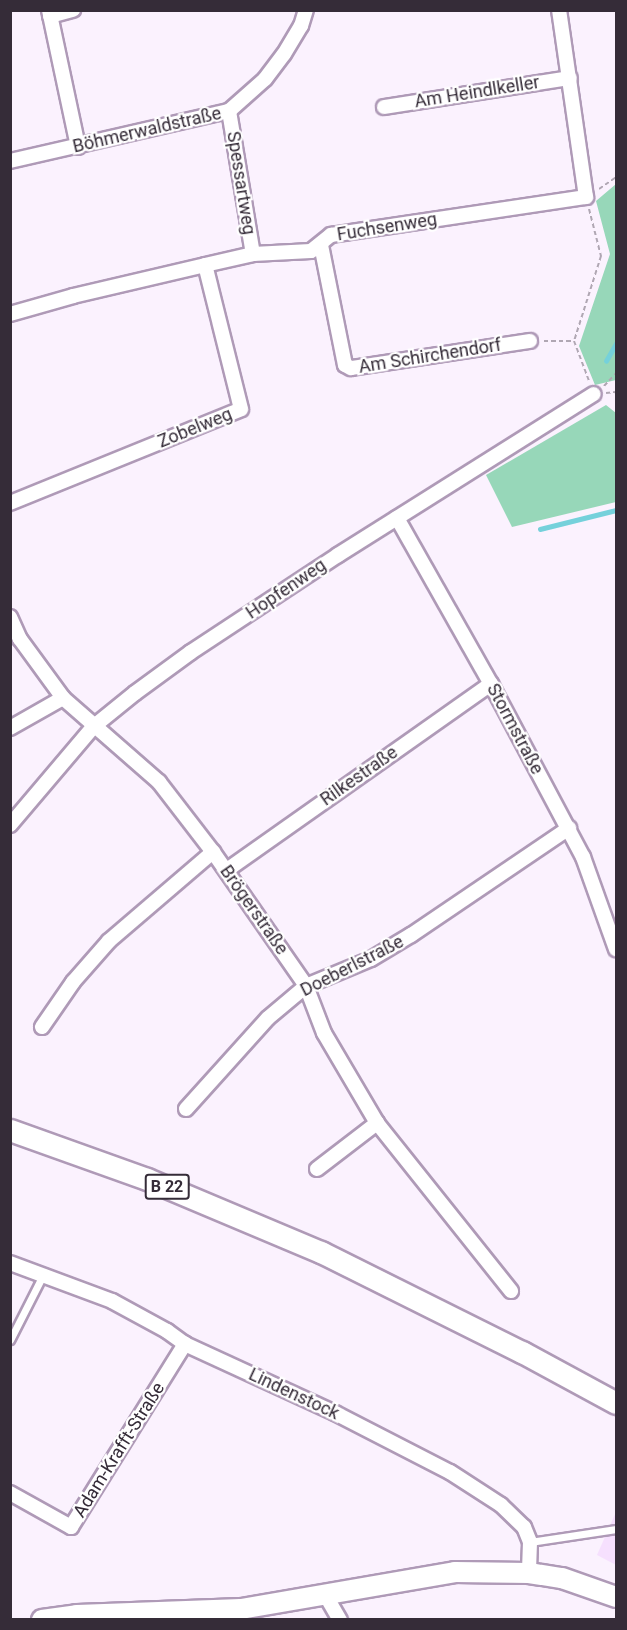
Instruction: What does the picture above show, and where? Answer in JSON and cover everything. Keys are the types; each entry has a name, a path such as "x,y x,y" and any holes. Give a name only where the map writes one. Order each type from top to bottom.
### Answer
{"main road":[{"name":"B 22","path":"10,1130 147,1179 321,1252 522,1352 616,1403"},
{"name":"B 22","path":"522,1352 591,1378 616,1384"}],"street":[{"path":"73,10 49,13 78,147"},
{"name":"Böhmerwaldstraße","path":"10,161 229,111 265,78 284,54 301,26 306,10"},
{"path":"559,10 586,197"},
{"name":"Am Heindlkeller","path":"384,107 570,78"},
{"name":"Spessartweg","path":"229,111 254,255"},
{"name":"Fuchsenweg","path":"10,314 73,296 205,265 254,255 311,251 331,235 586,197"},
{"name":"Am Schirchendorf","path":"321,245 345,365 351,368 530,340"},
{"name":"Zobelweg","path":"10,503 241,409 205,265"},
{"name":"Hopfenweg","path":"10,825 93,727 191,652 594,394"},
{"name":"Stormstraße","path":"397,518 491,684 583,857 616,949"},
{"name":"Brögerstraße","path":"10,617 20,639 63,698 93,727 159,782 227,870 306,986 324,1033 377,1123 512,1291"},
{"name":"Rilkestraße","path":"227,870 491,684"},
{"path":"10,728 63,698"},
{"name":"Doeberlstraße","path":"186,1109 268,1018 306,986 371,959 411,935 568,828"},
{"path":"42,1027 73,982 109,941 213,852"},
{"path":"317,1169 377,1123"},
{"name":"Lindenstock","path":"10,1263 112,1301 160,1326 185,1344 335,1413 450,1472 515,1516 530,1542"},
{"name":"Adam-Krafft-Straße","path":"10,1493 72,1527 185,1344"},
{"path":"529,1573 530,1542"},
{"path":"42,1620 77,1615 241,1609 455,1572 529,1573 562,1578 616,1597"},
{"path":"326,1596 340,1620"}],"lane":[{"path":"10,1340 43,1275"},
{"path":"530,1542 616,1529"}],"path":[{"path":"616,177 586,197 601,256 574,340 594,394 616,374"},
{"path":"530,340 574,340"}],"shaded area":[{"path":"616,1512 616,1565 597,1555"}],"green space":[{"path":"616,184 616,380 595,385 579,346 610,254 596,201"},
{"path":"606,405 616,413 616,502 512,527 486,475"}],"waterway":[{"path":"606,361 616,344"},
{"path":"540,529 616,510"}]}
